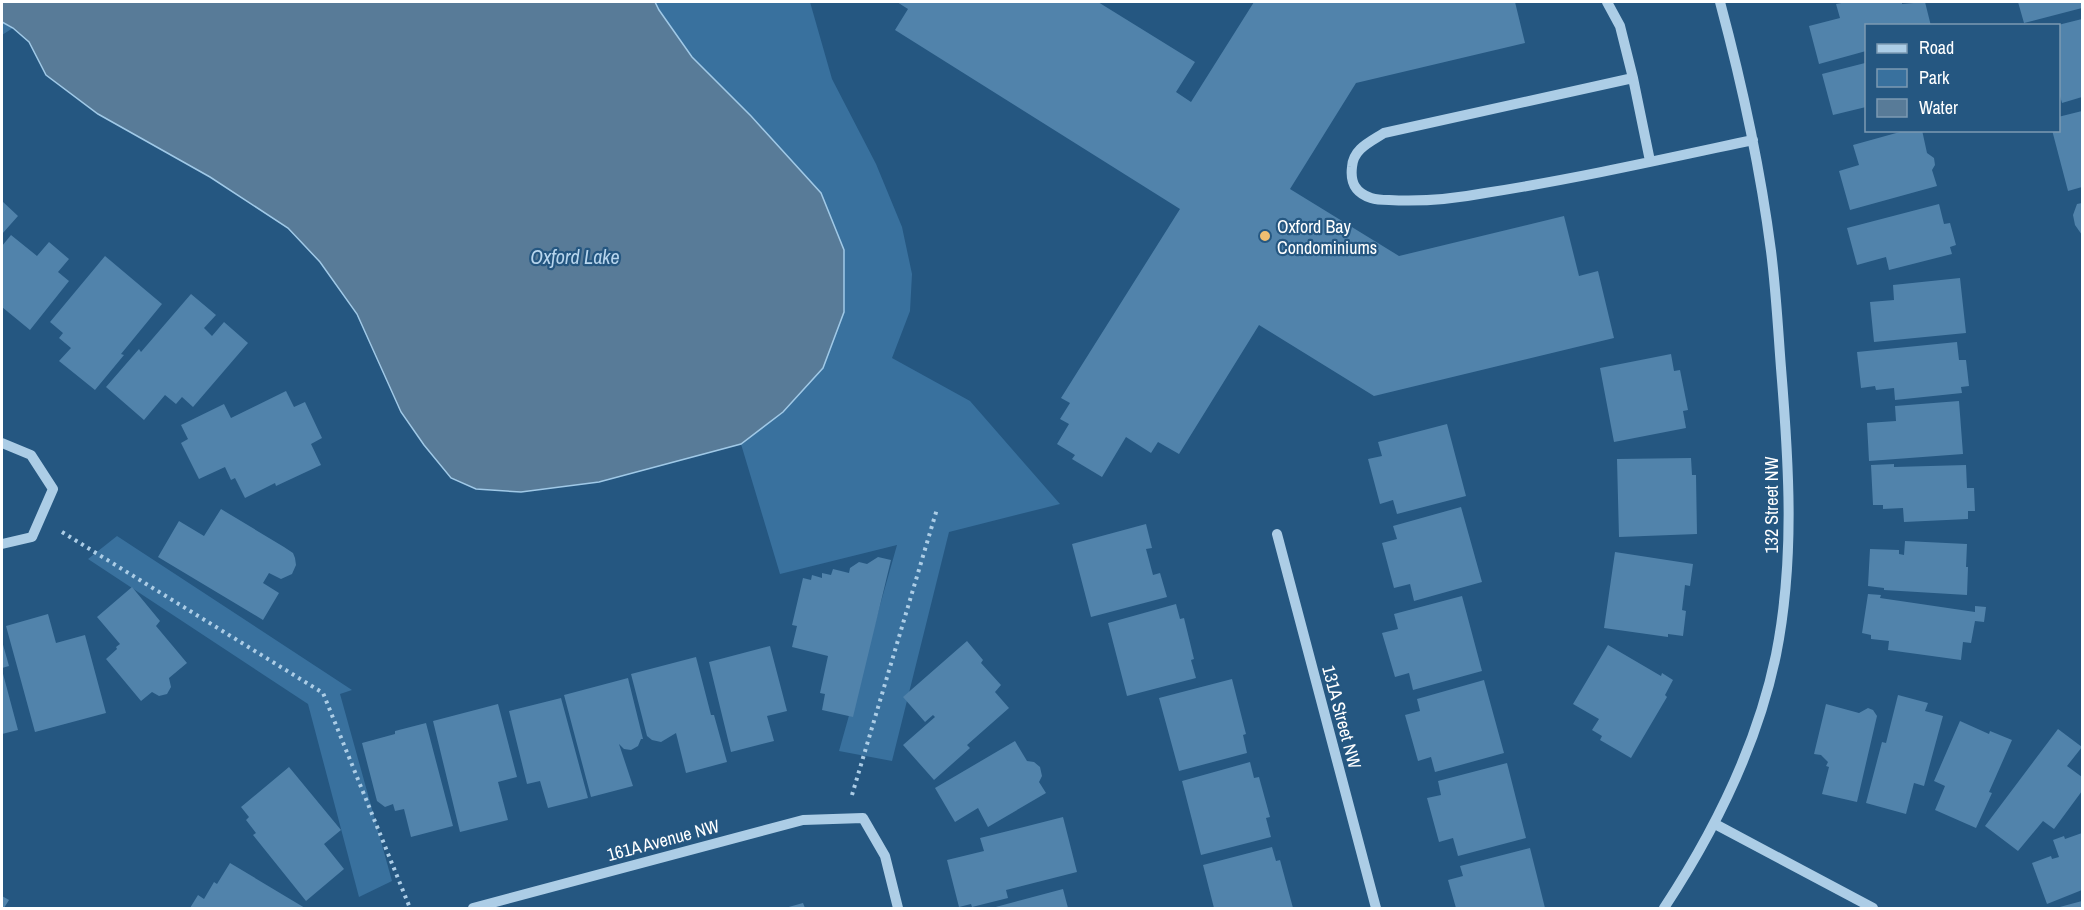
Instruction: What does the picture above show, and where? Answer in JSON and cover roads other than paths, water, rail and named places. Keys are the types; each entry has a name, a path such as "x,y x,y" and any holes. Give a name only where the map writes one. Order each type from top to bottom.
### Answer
{"street":[{"path":"1607,2 1620,26 1650,161"},
{"name":"132 Street NW","path":"1664,909 1715,824 1740,767 1759,715 1776,656 1789,556 1788,451 1767,220 1741,81 1720,2"},
{"path":"1633,78 1384,133 1361,147 1352,165 1352,182 1358,192 1373,199 1409,201 1448,199 1527,187 1753,140"},
{"path":"2,443 31,455 53,489 33,537 2,544"},
{"name":"131A Street NW","path":"1277,534 1376,909"},
{"name":"161A Avenue NW","path":"473,909 803,820 863,818 885,856 898,909"},
{"path":"1715,824 1873,909"}],"water":[{"name":"Oxford Lake","path":"2,2 655,2 692,57 751,116 821,193 844,250 844,312 823,368 783,412 741,444 599,482 521,492 476,489 451,478 401,412 357,314 320,262 288,228 210,177 98,114 46,75 29,42 2,22"}],"place":[{"name":"Oxford Bay Condominiums","path":"1265,236"}]}
